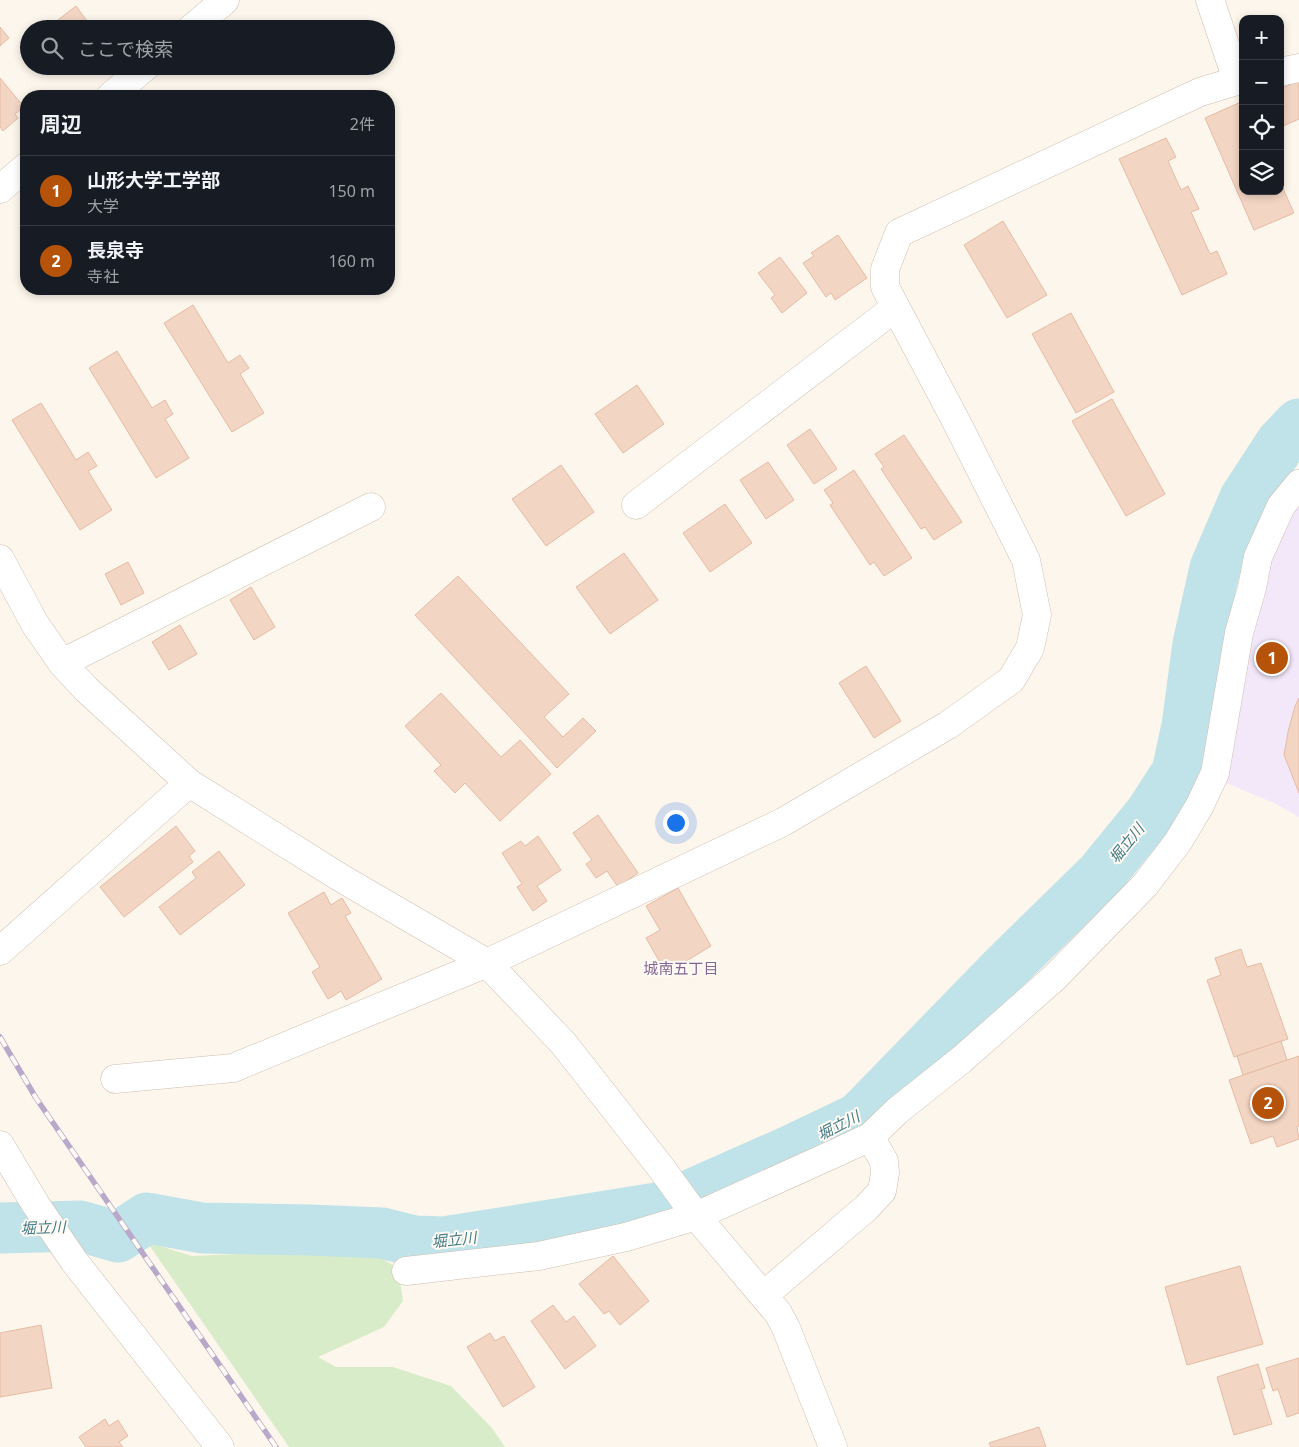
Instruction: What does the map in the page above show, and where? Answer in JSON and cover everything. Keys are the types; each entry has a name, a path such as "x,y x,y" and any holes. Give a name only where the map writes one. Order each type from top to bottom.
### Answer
{"street":[{"path":"1210,0 1239,77"},
{"path":"201,20 221,1"},
{"path":"1284,71 1299,68"},
{"path":"118,90 136,75"},
{"path":"116,1079 233,1068 487,963 783,822 948,725 1011,680 1030,648 1037,615 1026,560 957,423 885,288 885,269 899,234 1200,92 1239,80"},
{"path":"0,189 20,172"},
{"path":"636,505 895,308"},
{"path":"406,1271 539,1256 626,1237 693,1211 870,1136 897,1111 961,1060 1054,978 1145,885 1178,842 1200,805 1215,773 1239,633 1252,588 1258,557 1281,506 1299,484"},
{"path":"62,663 371,507"},
{"path":"0,559 8,594 35,624 62,663 86,689 189,783 342,878 487,963 563,1042 693,1211 778,1313 786,1328 832,1447"},
{"path":"0,951 189,783"},
{"path":"764,1295 866,1208 882,1191 885,1173 884,1161 870,1136"},
{"path":"0,1144 36,1204 74,1261 220,1447"}],"shaded area":[{"path":"1299,503 1299,817 1274,803 1224,782 1257,595 1284,525"}],"green space":[{"path":"147,1242 192,1256 286,1252 359,1245 398,1268 403,1301 384,1327 318,1357 336,1367 393,1367 451,1386 492,1428 505,1447 289,1447"}],"building":[{"path":"76,6 86,20 58,20"},
{"path":"0,27 9,38 0,46"},
{"path":"0,78 20,102 20,110 15,114 18,118 3,131 0,127"},
{"path":"1299,81 1299,119 1284,126 1284,105 1284,87"},
{"path":"1239,103 1239,195 1284,195 1284,191 1294,213 1254,230 1205,118"},
{"path":"1166,138 1176,157 1168,161 1181,190 1188,186 1199,209 1191,212 1210,254 1217,251 1227,274 1182,295 1119,159"},
{"path":"1003,221 1047,295 1007,318 964,245"},
{"path":"838,235 867,278 835,300 831,293 826,297 803,263 814,256 811,253"},
{"path":"780,257 807,293 782,313 771,298 775,295 758,273"},
{"path":"193,305 228,363 240,355 249,368 240,374 264,413 232,432 164,323"},
{"path":"1071,313 1114,392 1076,413 1032,334"},
{"path":"117,351 152,408 165,400 173,414 165,419 189,458 156,478 89,368"},
{"path":"637,385 664,424 623,453 595,414"},
{"path":"1112,399 1165,494 1126,516 1072,421"},
{"path":"41,403 76,460 88,452 97,466 88,471 112,510 80,530 12,420"},
{"path":"810,429 837,469 814,484 787,445"},
{"path":"904,435 962,522 934,540 925,527 921,529 881,469 884,467 875,454"},
{"path":"768,462 794,500 766,519 740,480"},
{"path":"561,465 594,512 546,546 512,499"},
{"path":"854,470 912,558 884,576 874,562 870,565 830,505 833,503 824,490"},
{"path":"725,504 752,543 710,572 683,533"},
{"path":"624,553 658,600 610,634 576,587"},
{"path":"128,562 144,593 121,605 105,574"},
{"path":"458,576 569,694 544,717 563,737 583,718 596,731 557,768 415,615"},
{"path":"251,587 275,627 254,640 230,600"},
{"path":"180,625 197,654 169,670 152,642"},
{"path":"866,666 901,721 874,738 839,683"},
{"path":"441,693 501,757 520,740 551,774 500,821 465,783 455,793 434,771 441,765 405,726"},
{"path":"1299,698 1299,793 1284,755 1288,732"},
{"path":"598,815 638,873 618,887 607,871 596,878 586,864 592,860 573,833"},
{"path":"176,826 195,851 189,856 193,862 124,917 100,887"},
{"path":"538,836 561,870 537,886 547,901 533,911 517,887 522,884 502,853 521,841 525,846"},
{"path":"219,851 245,885 180,935 159,907 196,878 192,872"},
{"path":"678,888 711,946 666,973 646,938 660,930 646,906"},
{"path":"324,892 331,905 342,898 351,913 345,916 382,979 346,1000 341,991 328,999 312,972 320,967 288,913"},
{"path":"1241,949 1247,967 1261,963 1288,1039 1234,1057 1207,980 1221,975 1215,958"},
{"path":"1281,1041 1287,1060 1243,1075 1237,1056"},
{"path":"1299,1056 1299,1126 1297,1127 1299,1139 1277,1147 1273,1136 1251,1144 1229,1080"},
{"path":"613,1256 649,1301 620,1325 609,1311 604,1314 579,1284"},
{"path":"1240,1266 1263,1344 1187,1365 1165,1287"},
{"path":"553,1305 566,1322 574,1316 596,1346 565,1369 531,1321"},
{"path":"41,1325 52,1388 0,1397 0,1333"},
{"path":"490,1333 495,1341 504,1336 535,1387 503,1407 467,1347"},
{"path":"1299,1358 1299,1413 1287,1417 1278,1389 1273,1391 1266,1368"},
{"path":"1258,1364 1265,1388 1261,1389 1272,1424 1234,1435 1217,1377"},
{"path":"105,1419 109,1426 118,1420 128,1436 119,1442 123,1447 86,1447 79,1437"},
{"path":"1039,1427 1046,1447 991,1447 989,1443"}],"waterway":[{"name":"堀立川","path":"0,1228 80,1226 118,1237 147,1218 202,1228 382,1233 414,1241 444,1242 663,1207 859,1118 1002,971 1101,874 1150,814 1177,772 1187,726 1198,644 1215,568 1245,498 1281,443 1299,424"}],"railway":[{"path":"0,1037 36,1098 276,1447"}],"place":[{"name":"山形大学工学部","path":"1272,658"},
{"name":"長泉寺","path":"1268,1103"}],"district":[{"name":"城南五丁目","path":"681,968"}]}
